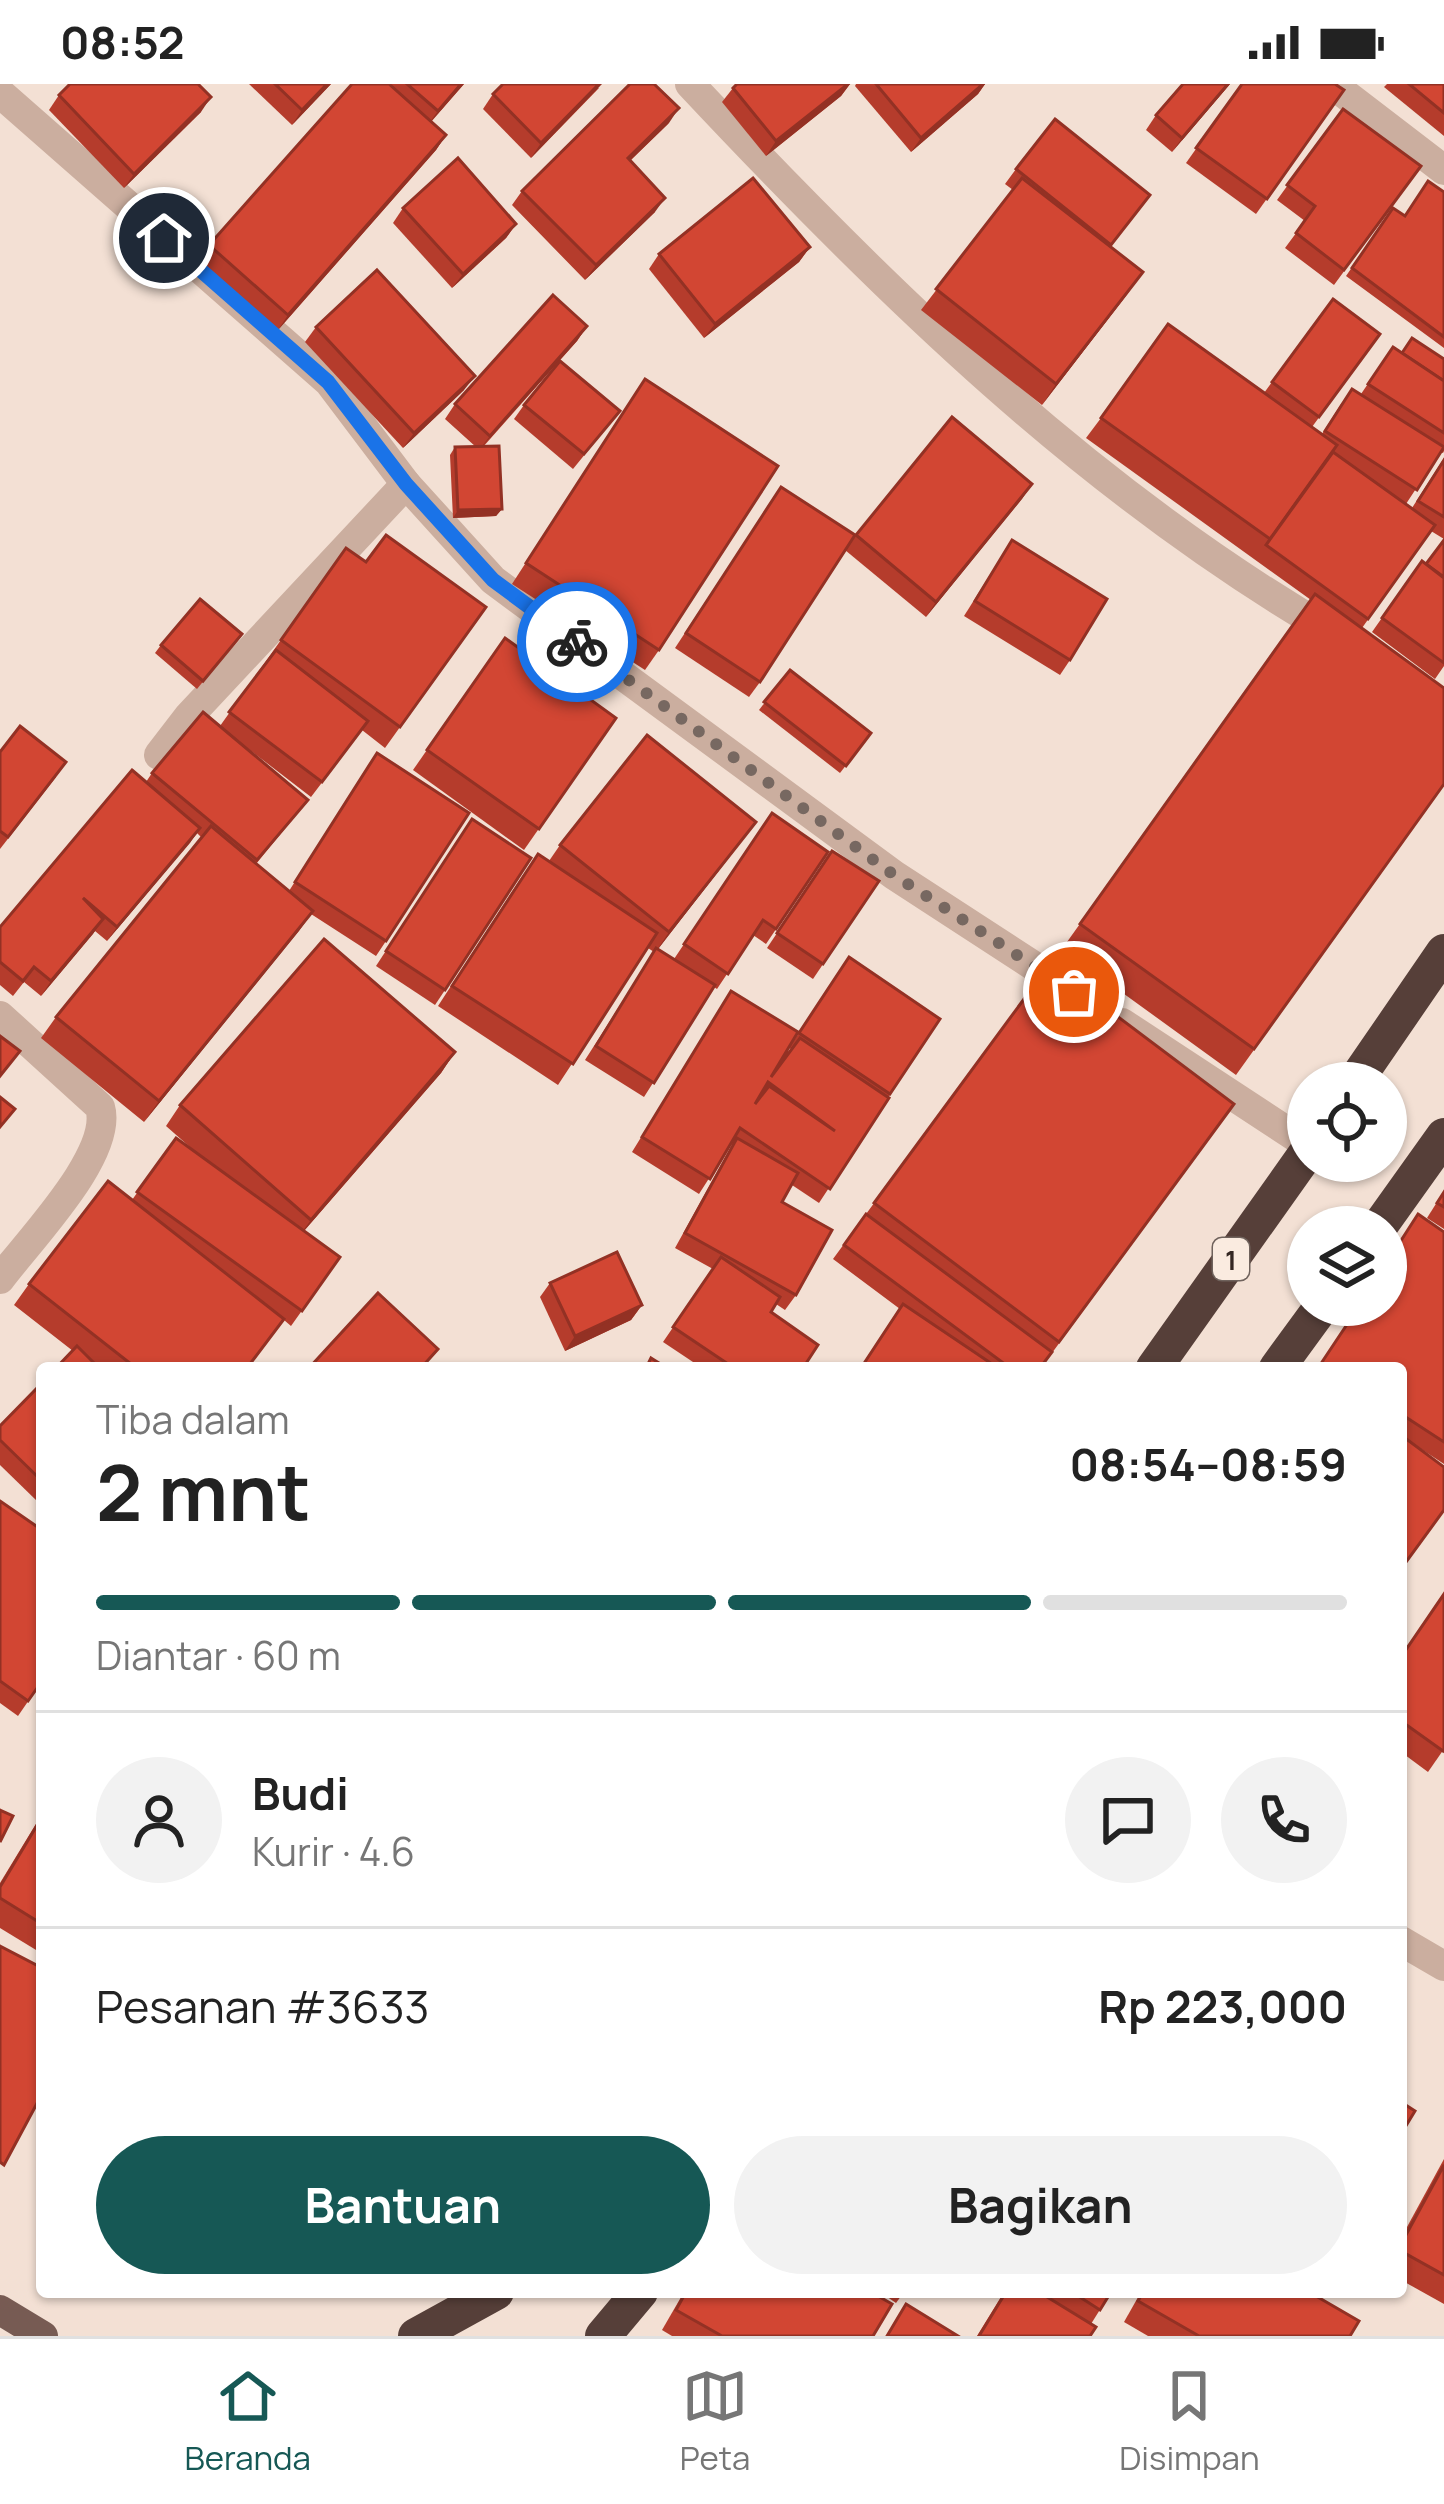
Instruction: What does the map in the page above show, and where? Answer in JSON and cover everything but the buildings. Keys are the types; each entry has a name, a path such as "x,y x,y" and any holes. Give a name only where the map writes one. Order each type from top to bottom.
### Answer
{"highway":[{"path":"1368,1062 1444,952"},
{"path":"1394,1206 1444,1136"},
{"name":"1","path":"1158,1362 1287,1178"},
{"path":"1281,1362 1308,1326"},
{"path":"416,2336 485,2298"},
{"path":"603,2336 635,2298"}],"main road":[{"path":"0,2310 43,2336"}],"street":[{"path":"690,84 887,290 992,384 1239,575 1359,648"},
{"path":"1332,84 1444,170"},
{"path":"0,93 328,382 406,484 493,580 894,875 1287,1134"},
{"path":"159,755 189,716 406,484"},
{"path":"0,1016 100,1108 105,1123 87,1164 0,1279"},
{"path":"1407,1944 1444,1966"}],"way so far":[{"path":"577,642 894,875 1074,992"}],"route":[{"path":"164,238 328,382 406,484 493,580 577,642"}]}
